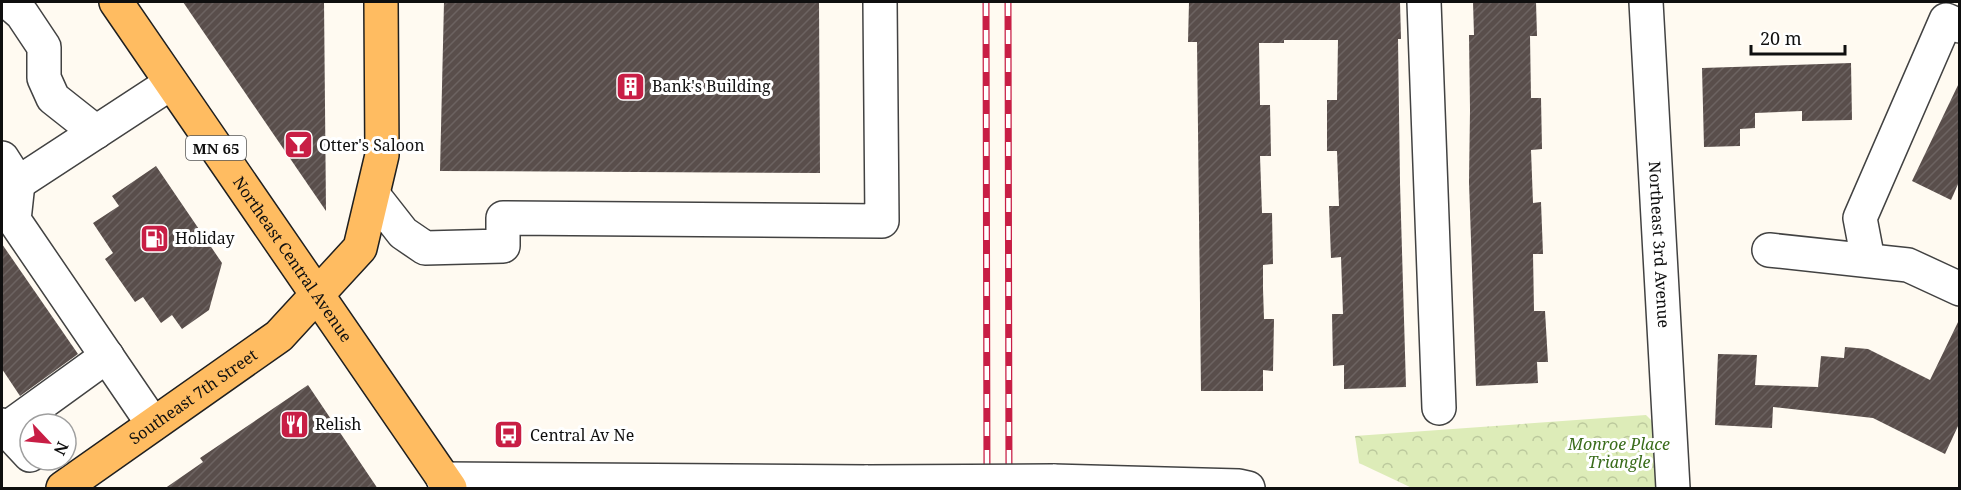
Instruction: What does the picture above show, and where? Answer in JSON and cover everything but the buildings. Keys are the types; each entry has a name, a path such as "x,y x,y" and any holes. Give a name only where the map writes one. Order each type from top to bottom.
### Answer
{"main road":[{"name":"Northeast Central Avenue","path":"116,2 446,484"},
{"name":"Southeast 7th Street","path":"64,488 279,336 360,248 382,155 381,2"}],"street":[{"path":"8,2 22,14 44,47 44,78 54,98 96,132"},
{"path":"374,196 403,233 425,248 503,246 503,218 882,221 880,2"},
{"path":"1424,2 1439,408"},
{"name":"Northeast 3rd Avenue","path":"1646,2 1673,489"},
{"path":"1868,260 1860,218 1946,20 1959,26"},
{"path":"153,424 14,220 7,179 96,132 171,83"},
{"path":"1769,250 1908,265 1959,289"},
{"path":"18,443 2,429 107,357"},
{"path":"48,472 64,488"},
{"path":"446,484 1053,481 1239,486 1248,489"}],"green space":[{"name":"Monroe Place Triangle","path":"1646,415 1659,428 1660,488 1412,488 1359,463 1355,436"}],"railway":[{"path":"986,2 987,488"},
{"path":"1008,2 1009,488"}],"place":[{"name":"Bank's Building","path":"631,86"},
{"name":"Otter's Saloon","path":"298,145"},
{"name":"Holiday","path":"154,238"},
{"name":"Relish","path":"294,424"},
{"name":"Central Av Ne","path":"509,435"}]}
